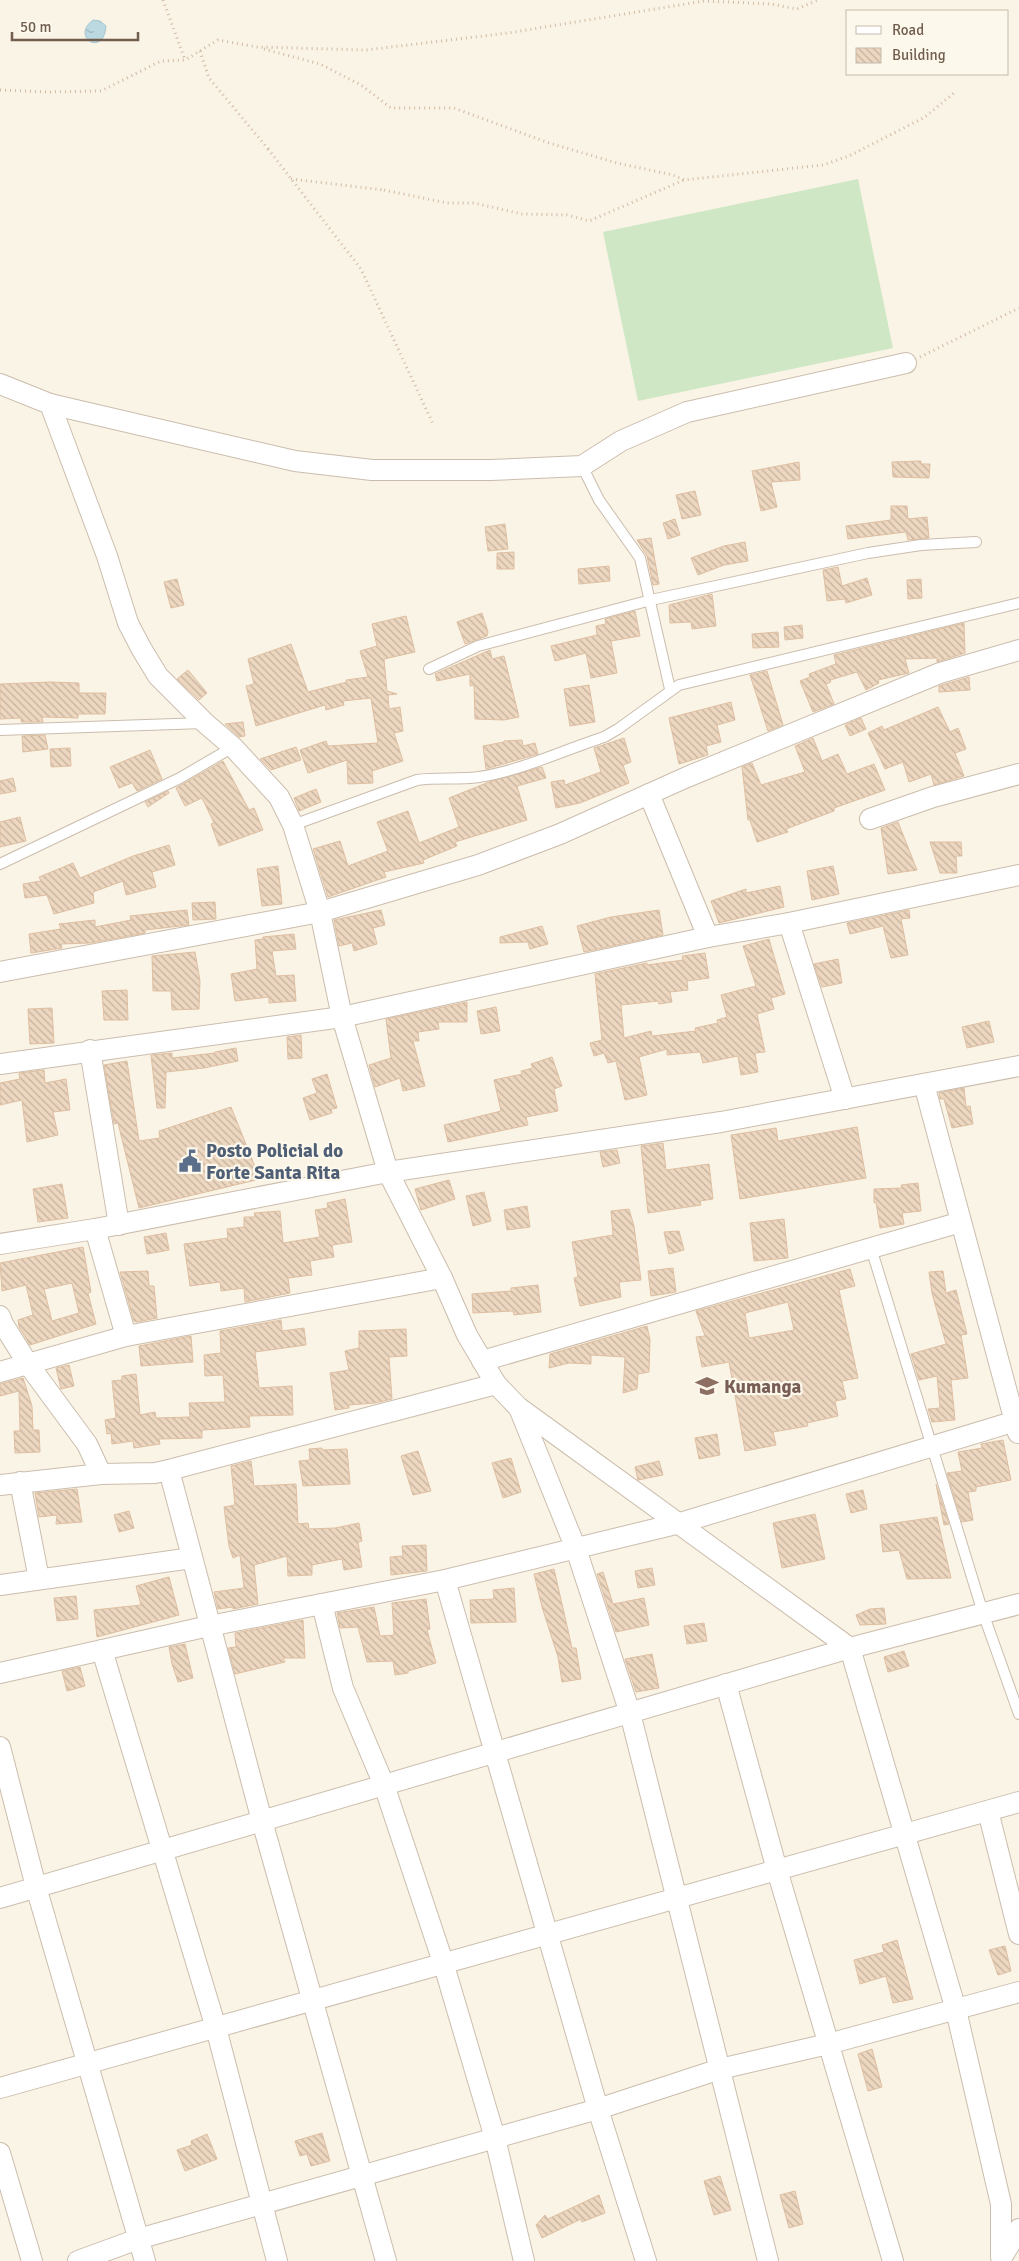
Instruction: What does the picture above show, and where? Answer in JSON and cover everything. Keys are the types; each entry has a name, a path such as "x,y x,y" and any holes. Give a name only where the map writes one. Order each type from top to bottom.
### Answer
{"street":[{"path":"0,384 50,404 295,461 332,467 372,470 491,470 582,466 621,441 686,412 906,364"},
{"path":"50,404 107,556 128,623 158,676 205,723 233,747 279,797 293,825 320,912 342,1017 388,1172 442,1278 467,1335 496,1384 518,1407 850,1648 956,2010 1001,2204 999,2260"},
{"path":"0,972 320,912 478,865 560,834 649,794 940,673 1019,650"},
{"path":"870,819 933,797 1019,774"},
{"path":"649,794 708,937"},
{"path":"0,1064 90,1050 342,1017 708,937 789,923 1019,875"},
{"path":"789,923 845,1099"},
{"path":"90,1050 119,1225"},
{"path":"0,1244 119,1225 388,1172 720,1122 1019,1066"},
{"path":"0,1673 209,1626 445,1580 680,1524 931,1447 1018,1426 924,1084"},
{"path":"482,1361 961,1222"},
{"path":"95,1229 126,1336"},
{"path":"0,1372 126,1336 442,1278"},
{"path":"0,1316 28,1364 87,1444 100,1474"},
{"path":"0,1485 100,1474 155,1473 496,1384"},
{"path":"518,1407 576,1549 630,1713 768,2261"},
{"path":"169,1470 262,1821 386,2261"},
{"path":"20,1482 39,1579"},
{"path":"0,1585 192,1558"},
{"path":"445,1580 598,2109 646,2261"},
{"path":"322,1604 343,1688 384,1785 443,1962 495,2138 524,2261"},
{"path":"0,1898 850,1648 1019,1604"},
{"path":"102,1650 164,1850 216,2028 277,2261"},
{"path":"726,1684 777,1870 893,2261"},
{"path":"0,1746 36,1887 145,2261"},
{"path":"0,2088 314,2002 443,1962 1019,1802"},
{"path":"988,1811 1019,1934"},
{"path":"78,2261 138,2239 598,2109 720,2069 828,2044 1019,1992"},
{"path":"0,2153 32,2261"},
{"path":"999,2260 1019,2229"}],"lane":[{"path":"582,466 598,500 640,558 670,690"},
{"path":"429,669 478,646 651,600 868,552 921,545 976,542"},
{"path":"293,825 417,780 434,777 476,778 496,774 604,737 618,729 670,690 688,683 1019,603"},
{"path":"0,730 205,723"},
{"path":"0,864 180,778 233,747"},
{"path":"872,1248 983,1613 1019,1714"}],"path":[{"path":"163,0 185,60"},
{"path":"257,47 366,50 508,33 704,1 771,4 797,9 818,0"},
{"path":"0,90 48,92 100,90 161,61 185,60 218,40 257,47 320,64 361,85 391,108 454,108 550,143 617,163 673,175 684,180"},
{"path":"200,51 210,78 361,269 433,424"},
{"path":"384,190 447,203 474,203 522,214 567,215 589,221 684,180 823,165 849,156 925,117 954,93"},
{"path":"268,149 274,155"},
{"path":"291,179 392,191"},
{"path":"906,364 955,342 1019,308"}],"green space":[{"path":"858,179 893,348 638,401 603,232"}],"water":[{"path":"93,20 100,21 106,26 104,36 95,43 86,38 85,33 87,26"}],"building":[{"path":"921,461 921,464 930,464 929,478 893,477 892,462"},
{"path":"799,462 800,480 771,482 777,507 761,511 752,471"},
{"path":"695,491 701,515 682,519 676,495"},
{"path":"891,506 907,506 908,519 927,517 929,538 908,540 906,532 848,539 846,526 891,520"},
{"path":"675,519 680,535 668,539 663,523"},
{"path":"505,524 508,549 488,551 485,527"},
{"path":"651,538 659,584 653,585 647,556 637,540"},
{"path":"745,542 748,561 724,565 698,575 691,558 724,546"},
{"path":"514,552 514,569 497,569 497,553"},
{"path":"609,566 610,581 579,584 578,569"},
{"path":"838,567 842,586 867,578 872,595 846,603 845,599 827,601 823,570"},
{"path":"177,579 184,605 171,608 164,582"},
{"path":"921,579 922,598 908,599 907,580"},
{"path":"712,594 716,626 692,629 691,622 670,623 669,605"},
{"path":"635,611 640,636 611,641 617,673 591,678 586,653 555,661 551,646 597,635 596,626 606,624 605,619"},
{"path":"482,613 488,632 487,636 465,644 457,622"},
{"path":"406,616 415,652 384,659 387,691 397,694 388,695 389,709 400,707 403,731 394,733 403,761 372,771 373,783 348,784 347,760 308,773 300,750 326,741 328,746 378,743 371,698 343,701 344,705 326,710 325,705 256,726 246,686 254,684 248,659 291,644 308,692 347,682 346,680 368,677 360,651 377,646 372,624"},
{"path":"964,623 965,653 937,662 937,658 905,659 909,673 878,680 879,683 866,690 857,672 830,680 831,682 826,684 834,704 813,712 800,681 810,677 809,674 836,664 834,655"},
{"path":"802,625 803,638 785,640 784,627"},
{"path":"778,632 779,647 753,648 752,634"},
{"path":"490,650 492,659 504,656 519,717 504,720 475,719 474,685 470,686 470,674 437,681 435,674"},
{"path":"188,670 207,693 199,700 177,679"},
{"path":"767,671 783,725 768,731 750,675"},
{"path":"969,677 970,690 939,692 939,686"},
{"path":"79,683 79,693 106,693 105,714 78,714 78,718 42,717 43,722 21,722 21,718 0,719 0,684"},
{"path":"589,685 595,722 570,726 564,689"},
{"path":"731,702 735,720 717,725 721,742 706,746 708,755 679,764 669,718"},
{"path":"938,707 950,732 958,728 966,749 955,753 964,776 934,785 931,774 909,782 903,762 885,769 868,733 882,726 884,730"},
{"path":"861,718 866,729 850,736 845,725"},
{"path":"243,722 245,736 239,737 225,724"},
{"path":"45,735 48,749 23,752 22,736"},
{"path":"624,738 631,762 623,765 629,783 580,803 556,808 551,782 564,780 565,785 601,772 594,748"},
{"path":"813,738 822,761 838,754 847,774 874,764 885,790 834,808 834,811 786,829 788,832 757,842 750,820 748,820 742,767 752,763 761,785 805,772 795,746"},
{"path":"522,740 523,746 535,743 538,754 486,769 483,746 504,741"},
{"path":"296,747 301,760 271,770 260,759"},
{"path":"70,748 71,766 51,767 50,749"},
{"path":"150,750 162,779 137,791 132,783 119,788 110,767"},
{"path":"223,761 249,810 254,808 263,830 219,846 211,824 214,823 202,798 185,806 176,788"},
{"path":"542,767 546,778 517,786 527,820 455,842 457,846 423,860 424,863 384,872 386,877 328,897 313,849 340,841 348,866 388,851 377,822 408,811 419,843 459,827 449,798 489,782"},
{"path":"13,778 16,791 0,794 0,781"},
{"path":"316,789 321,802 299,811 294,798"},
{"path":"168,791 169,793 148,807 145,802"},
{"path":"20,817 26,841 0,847 0,822"},
{"path":"898,822 917,870 888,874 881,828"},
{"path":"930,842 961,842 962,856 956,856 957,873 940,873"},
{"path":"169,845 175,865 152,872 156,887 126,895 123,881 93,892 94,903 54,914 47,895 25,898 23,884 41,881 39,877 73,863 80,878 133,856"},
{"path":"278,866 282,904 262,906 257,869"},
{"path":"833,866 839,894 812,900 807,871"},
{"path":"780,886 784,907 719,923 711,901 746,889 746,893"},
{"path":"215,902 216,919 193,920 192,903"},
{"path":"187,910 189,925 145,930 145,933 90,943 61,944 62,948 31,953 29,934 61,929 59,924 95,920 95,927 131,920 130,916"},
{"path":"381,910 385,925 373,928 377,944 354,951 352,943 339,946 334,920"},
{"path":"659,910 663,935 584,952 577,926 611,917"},
{"path":"909,910 910,918 901,919 908,955 891,958 883,926 850,934 847,923"},
{"path":"542,926 548,944 530,949 528,942 500,943 500,937"},
{"path":"294,934 296,949 272,951 276,976 294,975 296,1001 269,1003 269,997 235,1001 231,974 257,969 255,940 263,939 263,937"},
{"path":"769,939 785,994 771,998 774,1009 757,1014 765,1052 755,1053 758,1072 741,1075 738,1056 703,1063 700,1052 667,1055 667,1049 639,1057 647,1095 625,1100 616,1061 608,1063 604,1053 594,1056 590,1043 602,1040 595,974 647,963 647,965 683,960 682,956 705,953 709,978 687,981 688,990 670,992 672,1002 659,1004 658,1001 621,1005 624,1038 651,1031 652,1036 696,1031 695,1028 718,1023 717,1020 727,1017 721,995 756,986 743,946"},
{"path":"195,952 200,981 199,1009 172,1010 171,991 153,991 152,956"},
{"path":"838,959 842,983 822,987 814,964"},
{"path":"127,990 128,1020 104,1020 102,991"},
{"path":"467,1002 467,1022 438,1022 439,1029 418,1032 419,1041 413,1041 425,1086 403,1091 400,1078 375,1087 369,1065 391,1058 386,1019"},
{"path":"496,1007 500,1031 481,1034 477,1011"},
{"path":"52,1008 54,1043 30,1044 28,1009"},
{"path":"989,1021 994,1042 967,1048 962,1027"},
{"path":"301,1035 302,1058 288,1059 287,1037"},
{"path":"236,1048 238,1061 204,1068 166,1072 165,1108 157,1108 151,1055 172,1053 172,1058 215,1053"},
{"path":"552,1057 562,1086 554,1089 558,1111 526,1117 528,1125 448,1142 444,1125 501,1111 494,1080 522,1074 521,1071 533,1068 531,1064"},
{"name":"Posto Policial do Forte Santa Rita","path":"127,1061 139,1141 160,1138 159,1131 231,1107 260,1179 139,1208 118,1123 114,1124 104,1065"},
{"path":"44,1070 45,1083 66,1079 70,1110 53,1112 58,1135 27,1142 22,1100 0,1105 0,1083 20,1079 19,1073"},
{"path":"327,1074 337,1108 331,1109 332,1113 310,1120 303,1098 317,1093 312,1079"},
{"path":"964,1088 966,1107 970,1106 973,1124 952,1128 944,1099 940,1099 939,1093"},
{"path":"857,1127 866,1178 740,1199 731,1135 776,1128 778,1141"},
{"path":"663,1143 666,1170 709,1164 713,1199 700,1201 701,1205 648,1213 641,1146"},
{"path":"617,1150 620,1163 603,1167 600,1152"},
{"path":"449,1180 455,1199 421,1210 415,1189"},
{"path":"918,1183 921,1211 902,1213 904,1224 880,1228 876,1202 874,1203 874,1189 902,1188 901,1185"},
{"path":"62,1184 68,1218 38,1222 33,1189"},
{"path":"484,1192 491,1221 473,1226 466,1196"},
{"path":"345,1199 352,1242 332,1245 334,1257 310,1261 312,1275 288,1278 290,1293 245,1302 244,1288 221,1291 220,1282 190,1286 184,1244 228,1238 227,1229 244,1227 244,1217 255,1217 254,1213 280,1211 283,1243 320,1237 315,1210 328,1208 327,1203"},
{"path":"527,1206 530,1227 507,1230 504,1210"},
{"path":"629,1209 634,1226 641,1280 619,1282 621,1297 580,1306 574,1278 578,1277 572,1242 613,1235 611,1211"},
{"path":"784,1219 788,1258 754,1261 750,1223"},
{"path":"679,1231 684,1250 669,1254 664,1232"},
{"path":"166,1233 169,1250 147,1254 144,1237"},
{"path":"83,1247 91,1292 88,1293 96,1324 30,1345 19,1327 18,1320 33,1315 26,1285 2,1291 0,1263","holes":["72,1283 79,1313 52,1321 44,1289"]},
{"path":"673,1268 676,1292 651,1296 648,1271"},
{"path":"850,1269 855,1286 839,1290 858,1378 842,1381 846,1399 835,1401 838,1416 807,1423 808,1426 773,1432 776,1445 745,1451 729,1362 702,1367 696,1337 705,1336 696,1311","holes":["788,1302 794,1330 749,1338 745,1313"]},
{"path":"148,1271 149,1286 154,1286 157,1318 137,1322 134,1321 120,1272"},
{"path":"943,1271 946,1293 956,1290 967,1334 961,1335 968,1378 951,1380 955,1420 932,1422 928,1409 940,1408 937,1376 919,1380 911,1354 946,1344 932,1293 929,1272"},
{"path":"538,1285 541,1312 514,1315 513,1311 473,1313 472,1294 511,1291 511,1288"},
{"path":"281,1320 282,1331 304,1328 306,1345 255,1352 259,1388 292,1386 293,1415 249,1416 250,1427 202,1430 202,1438 159,1439 160,1444 134,1448 133,1441 112,1444 111,1433 107,1434 105,1420 116,1418 112,1381 122,1380 122,1376 136,1374 140,1415 155,1412 156,1418 190,1417 189,1403 225,1402 223,1375 205,1376 204,1355 221,1353 220,1331"},
{"path":"647,1326 650,1340 649,1372 638,1374 637,1389 623,1393 625,1357 591,1355 591,1364 569,1363 549,1368 550,1354"},
{"path":"406,1329 407,1356 389,1357 392,1399 375,1403 349,1405 349,1408 335,1410 330,1373 349,1370 345,1351 359,1348 359,1331"},
{"path":"191,1336 193,1362 141,1366 139,1346"},
{"path":"69,1365 74,1386 61,1389 56,1368"},
{"path":"23,1378 32,1406 33,1430 39,1430 40,1452 15,1453 14,1431 20,1431 19,1391 0,1396 0,1384"},
{"path":"717,1434 720,1455 699,1459 695,1438"},
{"path":"1003,1440 1011,1480 976,1487 976,1491 968,1492 973,1520 962,1522 947,1473 962,1471 958,1452 982,1448 981,1444"},
{"path":"322,1448 322,1450 347,1449 350,1484 303,1486 299,1461 310,1460 309,1449"},
{"path":"418,1451 431,1491 413,1495 401,1456"},
{"path":"511,1458 521,1492 503,1498 492,1463"},
{"path":"251,1461 254,1486 296,1484 298,1524 308,1523 309,1529 335,1528 359,1523 362,1541 358,1542 362,1567 344,1570 342,1559 312,1565 312,1575 288,1576 287,1556 254,1565 258,1604 233,1609 233,1607 218,1609 214,1592 244,1588 240,1555 233,1558 229,1546 224,1507 235,1505 231,1466"},
{"path":"659,1461 663,1475 638,1480 635,1467"},
{"path":"936,1484 949,1524 944,1525"},
{"path":"77,1489 82,1522 56,1524 57,1515 39,1517 35,1493"},
{"path":"863,1490 867,1509 851,1513 846,1494"},
{"path":"129,1511 134,1528 119,1532 114,1515"},
{"path":"815,1514 825,1559 782,1568 773,1523"},
{"path":"937,1517 951,1578 907,1579 899,1550 883,1552 880,1525"},
{"path":"426,1545 427,1571 391,1575 390,1557 403,1556 402,1546"},
{"path":"652,1568 655,1585 638,1588 635,1571"},
{"path":"554,1569 572,1648 576,1648 581,1679 562,1682 558,1657 534,1574"},
{"path":"603,1572 613,1604 644,1598 649,1625 616,1632 597,1574"},
{"path":"169,1577 179,1615 97,1637 94,1610 141,1605 136,1586"},
{"path":"514,1588 516,1622 471,1623 470,1600 494,1599 493,1590"},
{"path":"76,1596 78,1619 57,1621 54,1598"},
{"path":"426,1599 430,1629 427,1630 436,1663 408,1671 408,1673 395,1675 393,1661 367,1662 358,1627 340,1628 337,1613 374,1607 380,1636 394,1635 392,1603"},
{"path":"884,1608 886,1624 860,1625 856,1615 870,1609"},
{"path":"303,1620 305,1658 283,1658 285,1662 235,1674 228,1648 236,1647 235,1633"},
{"path":"704,1623 707,1641 687,1644 684,1626"},
{"path":"185,1644 193,1678 178,1682 169,1647"},
{"path":"904,1651 909,1666 888,1672 884,1657"},
{"path":"652,1654 659,1688 636,1692 625,1659"},
{"path":"80,1667 85,1686 67,1691 62,1671"},
{"path":"897,1940 913,1999 893,2003 886,1976 860,1984 854,1960 884,1952 882,1945"},
{"path":"1005,1946 1011,1971 998,1975 989,1950"},
{"path":"872,2049 882,2087 868,2091 858,2054"},
{"path":"322,2133 330,2161 311,2166 307,2154 300,2156 295,2141"},
{"path":"207,2134 217,2159 185,2171 177,2150 192,2145 191,2141"},
{"path":"720,2176 731,2210 714,2215 704,2181"},
{"path":"795,2191 803,2224 789,2228 780,2195"},
{"path":"599,2195 605,2213 582,2222 581,2219 542,2238 536,2225 545,2215 548,2219"}],"place":[{"name":"Posto Policial do Forte Santa Rita","path":"190,1161"},
{"name":"Kumanga","path":"707,1386"}]}
